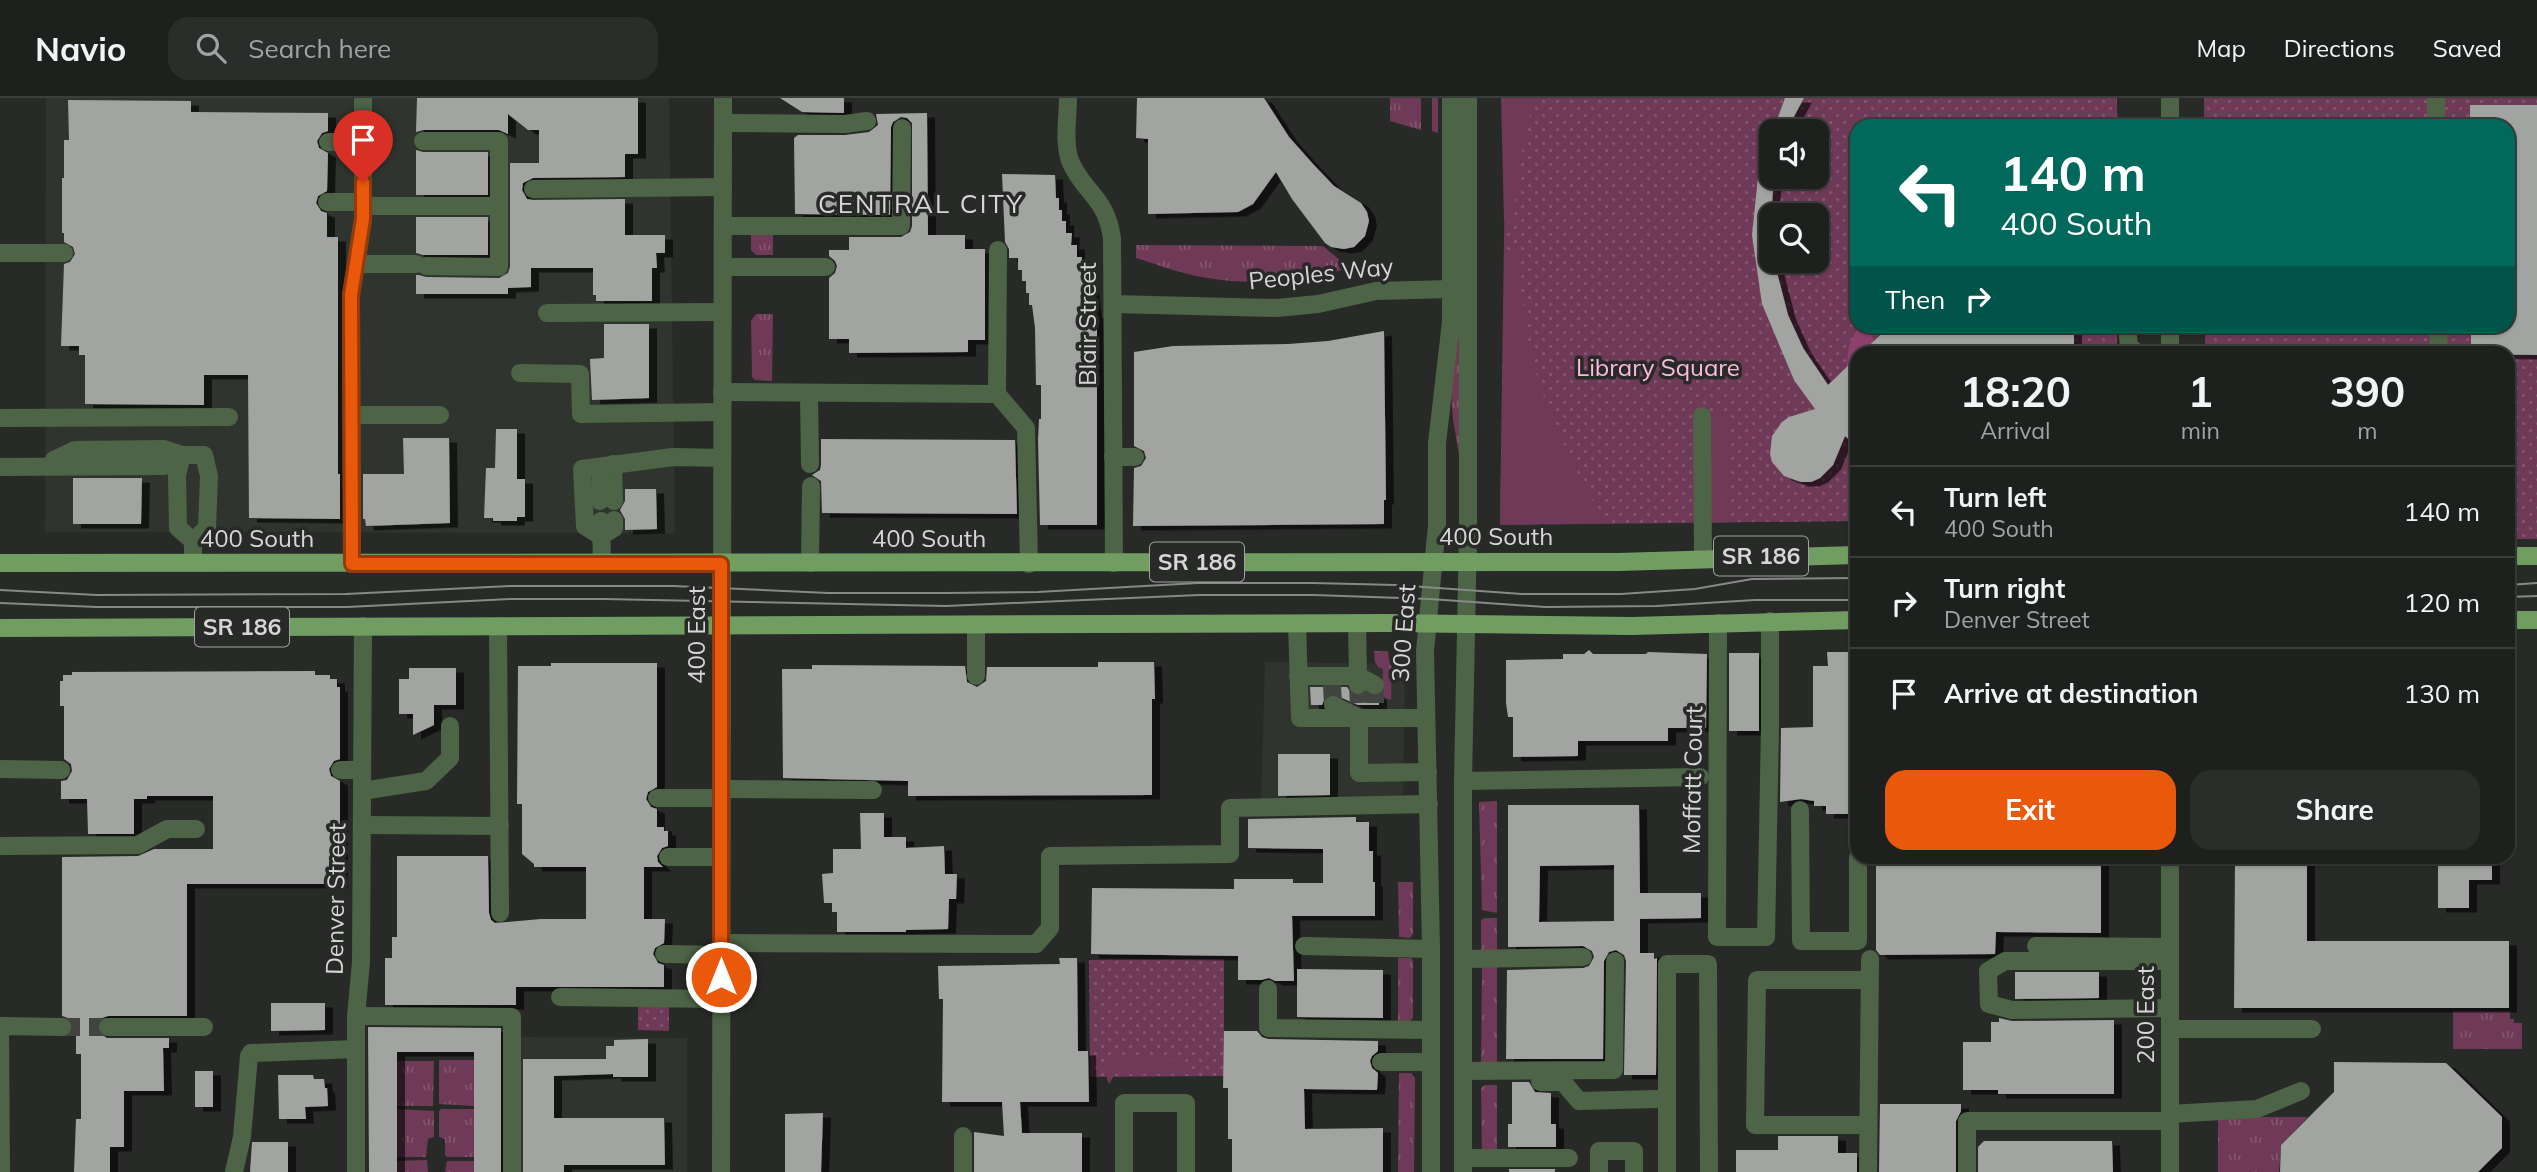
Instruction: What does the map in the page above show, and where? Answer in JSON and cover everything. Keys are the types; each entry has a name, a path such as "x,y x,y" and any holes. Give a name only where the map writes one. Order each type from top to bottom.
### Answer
{"main road":[{"name":"400 South","path":"0,563 1618,562 1850,555"},
{"path":"2515,556 2537,556"},
{"name":"SR 186","path":"0,628 1428,623 1632,626 1850,620"},
{"path":"2515,620 2537,620"}],"street":[{"path":"352,564 351,295 363,204 363,98"},
{"name":"400 East","path":"722,1172 723,98"},
{"name":"Blair Street","path":"1068,98 1068,154 1074,169 1101,203 1111,229 1114,563"},
{"name":"300 East","path":"1431,1172 1431,949 1425,651 1437,526 1437,443 1449,343 1451,98"},
{"path":"1468,98 1468,561 1464,781 1463,1165 1569,1158"},
{"path":"2170,98 2170,119"},
{"path":"2436,98 2436,119"},
{"path":"723,123 845,124 866,121"},
{"path":"723,226 901,226 902,128"},
{"path":"356,264 499,267 499,141 423,141"},
{"path":"328,142 363,142"},
{"path":"533,189 723,193"},
{"path":"625,200 723,193"},
{"path":"327,202 499,206"},
{"path":"998,250 997,394 1026,428 1029,564"},
{"path":"0,253 64,253"},
{"path":"723,267 826,267"},
{"name":"Peoples Way","path":"1112,304 1277,308 1318,304 1376,291 1451,289"},
{"path":"547,313 722,312"},
{"path":"520,373 580,374 581,414 722,412"},
{"path":"722,392 997,394"},
{"path":"809,393 810,464"},
{"path":"352,415 440,415"},
{"path":"1702,416 1703,559"},
{"path":"0,418 229,418"},
{"path":"0,467 164,466 182,455"},
{"path":"182,455 177,475 178,528 193,541"},
{"path":"0,459 165,458 204,455 209,476 207,528 193,541 193,563"},
{"path":"602,564 606,526 585,526 582,469 673,457 722,458"},
{"path":"1113,457 1135,457"},
{"path":"607,466 607,501"},
{"path":"810,563 811,486"},
{"name":"Moffatt Court","path":"1718,624 1717,937 1766,937 1770,621"},
{"path":"1297,624 1300,718 1364,709"},
{"path":"1357,624 1364,682"},
{"path":"976,625 976,676"},
{"name":"Denver Street","path":"356,1172 356,1016 361,962 363,626"},
{"path":"498,626 500,912"},
{"path":"1298,676 1364,682"},
{"path":"1332,685 1364,682"},
{"path":"1333,705 1425,718"},
{"path":"1364,709 1359,773 1428,772"},
{"path":"362,791 426,781 450,758 450,726"},
{"path":"0,769 61,770"},
{"path":"340,770 362,770"},
{"path":"1464,781 1700,777"},
{"path":"657,798 721,793 873,790"},
{"path":"664,954 721,949 1036,944 1050,929 1050,856 1230,854 1230,808 1429,804"},
{"path":"1800,810 1801,941 1858,942 1858,864"},
{"path":"362,825 500,826"},
{"path":"0,846 138,845 167,829 195,829"},
{"path":"668,857 721,857"},
{"name":"200 East","path":"2170,864 2170,1172"},
{"path":"1304,946 1431,949"},
{"path":"2036,946 2170,954"},
{"path":"2170,954 2005,961 1988,971 1989,1004 2012,1010 2170,1008"},
{"path":"1464,959 1583,957"},
{"path":"1868,1172 1870,959"},
{"path":"1464,1077 1614,1070 1615,961"},
{"path":"1667,1172 1667,964 1708,964 1709,1172"},
{"path":"1868,1125 1755,1125 1755,1098 1757,980 1869,980"},
{"path":"1268,989 1268,1028 1430,1030"},
{"path":"560,997 721,999"},
{"path":"356,1016 512,1017 513,1172"},
{"path":"1,1172 0,1026 62,1027"},
{"path":"108,1027 204,1027"},
{"path":"2170,1030 2312,1029"},
{"path":"234,1172 242,1137 248,1056 251,1053 356,1049"},
{"path":"1381,1062 1430,1062"},
{"path":"1464,1077 1563,1082 1579,1101 1656,1099"},
{"path":"1967,1172 1967,1122 2170,1118 2257,1109 2301,1091"},
{"path":"1124,1172 1124,1103 1186,1103 1186,1172"},
{"path":"963,1136 963,1172"},
{"path":"1599,1172 1599,1151 1634,1151 1634,1172"}],"shaded area":[{"path":"46,98 669,98 675,533 45,532"},
{"path":"1855,333 1871,333 1874,341 1869,346 1850,346 1850,365 1846,369 1849,347"},
{"path":"1265,662 1405,664 1403,809 1261,809"},
{"path":"515,1037 687,1038 687,1172 511,1172"}],"green space":[{"path":"1390,98 1421,98 1421,130 1390,121"},
{"path":"1432,98 1438,98 1438,133 1432,131"},
{"path":"1501,98 1535,98 1521,159 1514,221 1504,222"},
{"name":"Library Square","path":"1506,98 2117,98 2117,119 1850,119 1850,333 2117,333 2117,346 1850,346 1850,521 1500,525"},
{"path":"2204,98 2537,98 2537,539 2515,539 2515,346 2205,346 2205,333 2515,333 2515,119 2204,119"},
{"path":"1850,207 1850,224 1844,224"},
{"path":"773,230 773,255 756,255 751,250 751,234"},
{"path":"1136,245 1323,246 1349,268 1289,280 1228,281 1181,272 1136,258"},
{"path":"1505,251 1519,251 1521,291 1532,357 1553,421 1606,523 1500,525"},
{"path":"1462,267 1459,455 1451,394"},
{"path":"756,314 773,314 772,381 755,380 752,377 751,321"},
{"path":"1730,413 1731,522 1711,523 1711,414"},
{"path":"1374,651 1388,651 1389,660 1392,661 1391,700 1385,698 1382,693 1383,669 1375,662"},
{"path":"1497,801 1497,913 1482,910 1479,802"},
{"path":"1398,882 1413,882 1413,934 1410,938 1399,937"},
{"path":"1497,918 1497,954 1481,951 1481,920"},
{"path":"1398,958 1411,958 1413,961 1413,1018 1410,1021 1398,1021"},
{"path":"1224,959 1224,1076 1090,1077 1089,960"},
{"path":"1497,963 1497,1065 1483,1065 1482,967"},
{"path":"638,1003 669,1003 669,1031 638,1030"},
{"path":"2453,1011 2510,1011 2510,1019 2514,1019 2514,1023 2522,1023 2522,1049 2453,1049"},
{"path":"1147,1053 1148,1056 1165,1056 1196,1074 1115,1074 1109,1084 1108,1069 1116,1056 1125,1058"},
{"path":"439,1060 474,1060 474,1106 439,1104"},
{"path":"397,1061 434,1061 433,1106 397,1106"},
{"path":"1399,1073 1411,1073 1415,1078 1414,1172 1398,1172"},
{"path":"1485,1085 1497,1085 1497,1155 1482,1155 1481,1088"},
{"path":"397,1109 434,1111 434,1137 428,1139 426,1157 397,1157"},
{"path":"441,1109 474,1109 474,1157 445,1155 445,1139 439,1137"},
{"path":"2218,1117 2308,1117 2281,1145 2279,1172 2218,1172"},
{"path":"427,1160 428,1172 397,1172 397,1161"},
{"path":"447,1161 474,1161 474,1172 445,1172"}],"building":[{"path":"417,98 638,98 638,154 625,154 625,177 533,178 523,183 522,190 527,199 533,200 625,199 625,235 665,235 665,253 656,253 657,268 652,268 652,301 596,301 596,295 593,295 593,268 531,268 531,287 508,288 508,294 416,294 416,275 499,278 508,273 510,163 539,163 539,130 528,130 508,114 508,134 499,130 416,132"},
{"path":"780,98 844,98 844,113 802,112"},
{"path":"1137,98 1264,98 1289,137 1313,164 1334,186 1361,203 1369,221 1365,236 1354,247 1344,249 1325,243 1292,199 1276,172 1253,204 1238,212 1148,214 1148,139 1136,138"},
{"path":"1785,98 1804,98 1793,119 1777,119"},
{"path":"68,100 191,101 191,112 328,113 328,131 322,133 317,141 319,148 328,153 327,191 318,196 316,203 321,211 327,213 327,237 338,237 340,519 249,518 248,375 204,375 204,405 85,404 85,355 79,355 79,346 61,346 64,264 70,262 75,254 73,247 64,242 62,233 64,140 69,140"},
{"path":"2470,105 2537,105 2537,355 2515,355 2515,346 2471,346 2471,333 2515,333 2515,119 2470,119"},
{"path":"927,113 928,235 965,235 965,249 985,249 985,340 968,340 968,352 849,353 849,339 829,339 829,278 835,273 837,266 829,256 829,250 849,250 849,237 901,237 910,232 912,123 901,117 893,122 891,127 890,215 795,214 794,138 798,135 869,132 878,125 876,114"},
{"path":"416,150 488,152 488,195 416,195"},
{"path":"1002,174 1055,175 1056,198 1059,198 1062,221 1066,221 1066,233 1072,233 1071,245 1077,245 1077,257 1082,257 1082,268 1087,268 1094,314 1097,314 1097,525 1040,525 1038,440 1041,385 1036,385 1035,328 1029,293 1026,293 1026,281 1022,281 1022,270 1018,270 1018,258 1009,258 1009,249 1005,242"},
{"path":"1758,177 1759,189 1773,189 1772,203 1759,203 1759,273 1777,273 1788,315 1803,348 1828,385 1850,364 1850,440 1845,436 1833,465 1820,478 1811,482 1801,482 1784,476 1772,462 1772,436 1782,422 1815,409 1794,380 1762,304 1752,235"},
{"path":"416,217 488,217 488,255 416,253"},
{"path":"604,324 649,324 649,398 592,400 590,359 604,358"},
{"path":"1384,331 1384,524 1133,526 1134,468 1141,466 1146,458 1144,451 1134,446 1134,352 1173,346 1328,341"},
{"path":"1882,333 2074,333 2074,346 1869,346"},
{"path":"496,429 517,429 517,479 525,479 525,517 517,517 517,521 493,521 493,518 484,518 486,468 495,468"},
{"path":"403,438 449,438 450,523 366,526 363,519 363,474 404,474"},
{"path":"821,439 1015,440 1017,514 822,513 821,481 812,475 820,470"},
{"path":"73,478 142,478 141,524 73,524"},
{"path":"625,489 656,489 657,529 625,530 625,519 620,510 625,501"},
{"path":"1589,650 1593,654 1707,654 1706,728 1668,728 1668,741 1578,741 1578,756 1513,757 1513,717 1508,717 1506,703 1506,660 1563,659 1563,654 1584,654"},
{"path":"1827,652 1850,652 1850,814 1826,814 1826,806 1814,806 1814,801 1801,799 1780,802 1781,728 1813,727 1813,666 1828,666"},
{"path":"1729,653 1759,653 1759,731 1729,731"},
{"path":"1098,662 1154,662 1152,795 908,796 908,781 783,778 782,669 812,669 812,665 965,666 967,682 977,687 986,681 987,667 1098,667"},
{"path":"551,663 657,663 657,787 648,792 646,799 651,807 657,809 657,827 664,827 664,831 668,831 668,846 662,848 657,856 663,867 644,867 644,919 665,919 664,943 655,948 653,954 658,963 664,965 664,987 516,987 516,1005 385,1005 385,958 392,958 392,937 397,937 397,856 488,856 489,913 495,923 586,919 586,867 534,867 522,854 522,804 517,804 518,666 551,666"},
{"path":"409,668 456,668 456,705 434,705 434,725 413,735 413,714 399,714 399,679 409,679"},
{"path":"315,671 315,675 330,675 330,679 337,679 337,687 340,687 340,759 334,761 329,769 331,776 340,781 340,884 187,884 187,1016 108,1016 102,1018 97,1026 99,1033 107,1038 169,1038 169,1048 163,1048 164,1091 124,1091 124,1147 110,1147 110,1172 74,1172 76,1119 81,1119 81,1054 76,1054 76,1030 73,1030 72,1022 62,1016 62,857 138,856 154,849 213,849 213,796 147,796 147,799 134,799 134,834 88,834 87,799 61,799 61,781 67,780 72,771 71,764 64,759 64,706 60,706 60,681 63,681 63,675 72,675 72,672"},
{"path":"1310,687 1347,687 1357,696 1366,693 1379,695 1379,705 1358,705 1333,694 1326,696 1322,705 1311,705"},
{"path":"1278,754 1330,754 1330,795 1278,796"},
{"path":"1508,805 1639,805 1640,893 1701,893 1701,918 1640,919 1640,953 1654,953 1654,959 1657,958 1656,1075 1624,1075 1626,961 1624,955 1616,950 1609,952 1604,961 1603,1059 1506,1059 1507,970 1583,968 1589,966 1594,957 1592,951 1583,946 1508,947","holes":["1614,865 1614,921 1539,922 1540,866"]},
{"path":"860,813 884,813 884,837 906,837 906,848 944,846 945,874 957,874 956,899 949,899 948,929 837,932 837,912 832,912 832,903 824,903 822,874 833,873 833,849 861,849"},
{"path":"1356,817 1356,822 1369,822 1369,851 1373,851 1375,882 1375,916 1292,916 1294,981 1275,981 1269,978 1238,980 1238,956 1091,954 1092,888 1234,889 1234,879 1293,879 1293,883 1323,883 1323,849 1248,848 1248,819"},
{"path":"1876,864 2101,864 2101,933 1996,932 1995,954 1880,955 1876,950"},
{"path":"2235,864 2307,864 2307,941 2509,941 2509,1008 2234,1008"},
{"path":"2438,864 2492,864 2492,880 2469,880 2469,908 2438,908"},
{"path":"1059,958 1077,958 1078,1051 1088,1051 1089,1102 1020,1102 1022,1133 1082,1133 1082,1172 974,1172 974,1132 1004,1136 1002,1102 942,1102 943,999 939,999 938,966 1060,964"},
{"path":"1297,969 1383,970 1383,1018 1297,1017"},
{"path":"2015,972 2099,972 2099,998 2015,999"},
{"path":"271,1003 325,1003 325,1030 271,1031"},
{"path":"1999,1018 2012,1021 2114,1020 2114,1094 1998,1094 1998,1090 1963,1090 1963,1042 1991,1042 1991,1022 1999,1022"},
{"path":"368,1027 501,1028 501,1172 474,1172 474,1052 397,1052 397,1172 369,1172"},
{"path":"1224,1031 1257,1031 1268,1039 1378,1041 1378,1051 1370,1061 1372,1068 1378,1073 1377,1090 1304,1089 1305,1129 1383,1128 1383,1172 1232,1172 1232,1139 1228,1139 1228,1088 1223,1088"},
{"path":"648,1039 648,1077 613,1077 613,1074 554,1076 554,1118 664,1118 665,1165 564,1165 564,1172 523,1172 523,1059 606,1059 606,1046 614,1046 614,1040"},
{"path":"2334,1062 2446,1063 2502,1117 2502,1148 2478,1172 2280,1172 2281,1145 2334,1092"},
{"path":"195,1071 213,1071 213,1107 195,1107"},
{"path":"278,1075 313,1075 314,1079 324,1079 328,1106 305,1107 306,1119 279,1119"},
{"path":"1512,1082 1529,1082 1535,1092 1551,1093 1551,1124 1556,1124 1556,1147 1508,1147 1508,1124 1512,1124"},
{"path":"1880,1104 1961,1104 1956,1121 1956,1172 1879,1172"},
{"path":"823,1113 821,1172 785,1172 785,1114"},
{"path":"1778,1136 1838,1136 1838,1153 1857,1153 1857,1172 1736,1172 1736,1150 1778,1150"},
{"path":"1984,1141 2112,1141 2113,1172 1978,1172 1978,1147"},
{"path":"252,1142 288,1142 288,1172 250,1172"},
{"path":"1509,1169 1555,1169 1555,1172 1509,1172"}],"tunnel":[{"path":"1332,685 1333,705"},
{"path":"1358,685 1359,705"},
{"path":"1375,685 1375,705"},
{"path":"62,1027 108,1027"}],"tram line":[{"path":"0,590 97,595 346,594 511,586 673,586 828,593 946,593 1038,592 1198,583 1313,583 1396,585 1522,594 1621,594 1695,589 1752,579 1850,578"},
{"path":"2515,585 2537,583"},
{"path":"0,603 97,607 347,607 510,599 603,599 946,606 1199,595 1314,595 1545,607 1657,606 1755,600 1850,600"},
{"path":"2515,597 2537,596"}],"district":[{"name":"CENTRAL CITY","path":"921,204"}],"route":[{"path":"363,182 363,219 351,295 352,564 721,564 721,977"}]}
